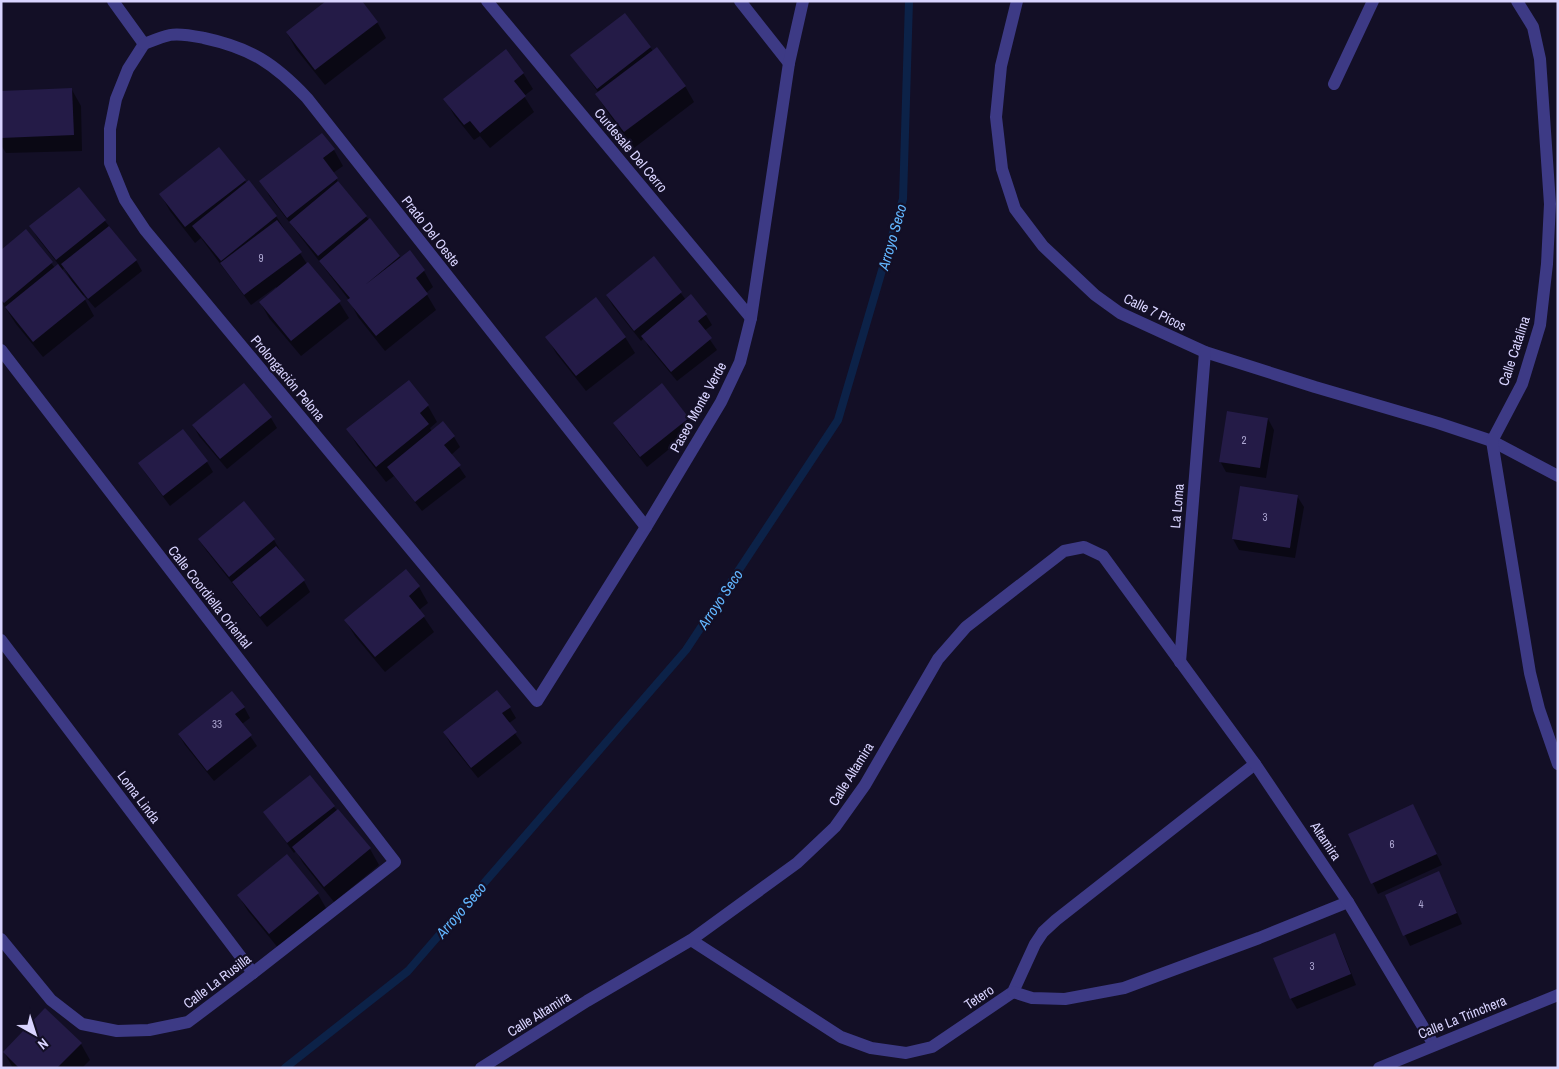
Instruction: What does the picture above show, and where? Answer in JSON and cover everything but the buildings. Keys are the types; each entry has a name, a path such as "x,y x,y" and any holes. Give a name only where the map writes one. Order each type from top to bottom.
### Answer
{"street":[{"path":"112,1 144,44"},
{"name":"Curdesale Del Cerro","path":"488,1 751,318"},
{"path":"740,1 790,63"},
{"name":"Paseo Monte Verde","path":"536,702 646,527 721,402 740,362 751,318 790,63 803,1"},
{"name":"Calle 7 Picos","path":"1018,1 1001,66 996,116 1002,169 1016,209 1043,246 1095,295 1120,313 1205,352 1492,441 1558,476"},
{"path":"1334,84 1373,1"},
{"name":"Calle Catalina","path":"1492,441 1522,384 1540,325 1548,264 1550,204 1540,59 1532,27 1517,1"},
{"name":"Prado Del Oeste","path":"144,44 170,35 195,36 225,43 255,54 286,76 307,98 646,527"},
{"name":"Prolongación Pelona","path":"144,44 128,69 116,99 110,129 110,163 124,200 145,230 536,702"},
{"name":"Calle Coordiella Oriental","path":"1,350 395,862"},
{"name":"La Loma","path":"1180,662 1205,352"},
{"path":"1492,441 1530,673 1539,709 1558,764"},
{"name":"Calle Altamira","path":"481,1068 587,1001 691,940 797,863 835,827 865,785 938,659 966,627 1064,551 1084,547 1103,556 1180,662"},
{"name":"Loma Linda","path":"1,640 253,973"},
{"name":"Altamira","path":"1180,662 1255,764 1348,902 1434,1045"},
{"name":"Tetero","path":"691,940 841,1036 871,1048 906,1052 932,1047 1013,992 1034,944 1043,932 1255,764"},
{"name":"Calle La Rusilla","path":"1,939 51,1000 82,1024 117,1031 149,1030 188,1022 395,862"},
{"path":"1013,992 1032,998 1065,999 1124,988 1259,938 1348,902"},
{"name":"Calle La Trinchera","path":"1378,1068 1558,995"}],"waterway":[{"name":"Arroyo Seco","path":"285,1068 408,971 686,650 838,420 903,199 909,1"}]}
